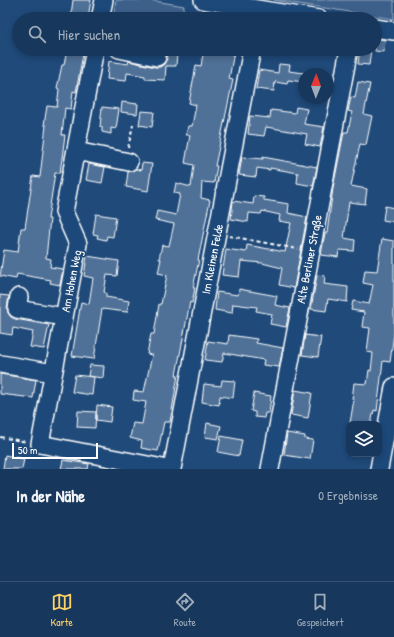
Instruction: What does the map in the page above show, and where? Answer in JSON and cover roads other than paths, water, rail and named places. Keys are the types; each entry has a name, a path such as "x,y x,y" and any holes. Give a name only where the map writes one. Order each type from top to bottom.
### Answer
{"street":[{"path":"101,12 104,0"},
{"path":"203,0 251,12"},
{"path":"382,29 394,31"},
{"name":"Am Hohen Weg","path":"93,56 64,212 78,244 40,444 168,469"},
{"path":"152,56 157,57"},
{"name":"Im Kleinen Felde","path":"172,469 251,56"},
{"name":"Alte Berliner Straße","path":"270,469 348,56"},
{"path":"76,151 127,161"},
{"path":"19,297 17,309 64,317"},
{"path":"1,364 53,373"},
{"path":"379,469 394,387"}]}
